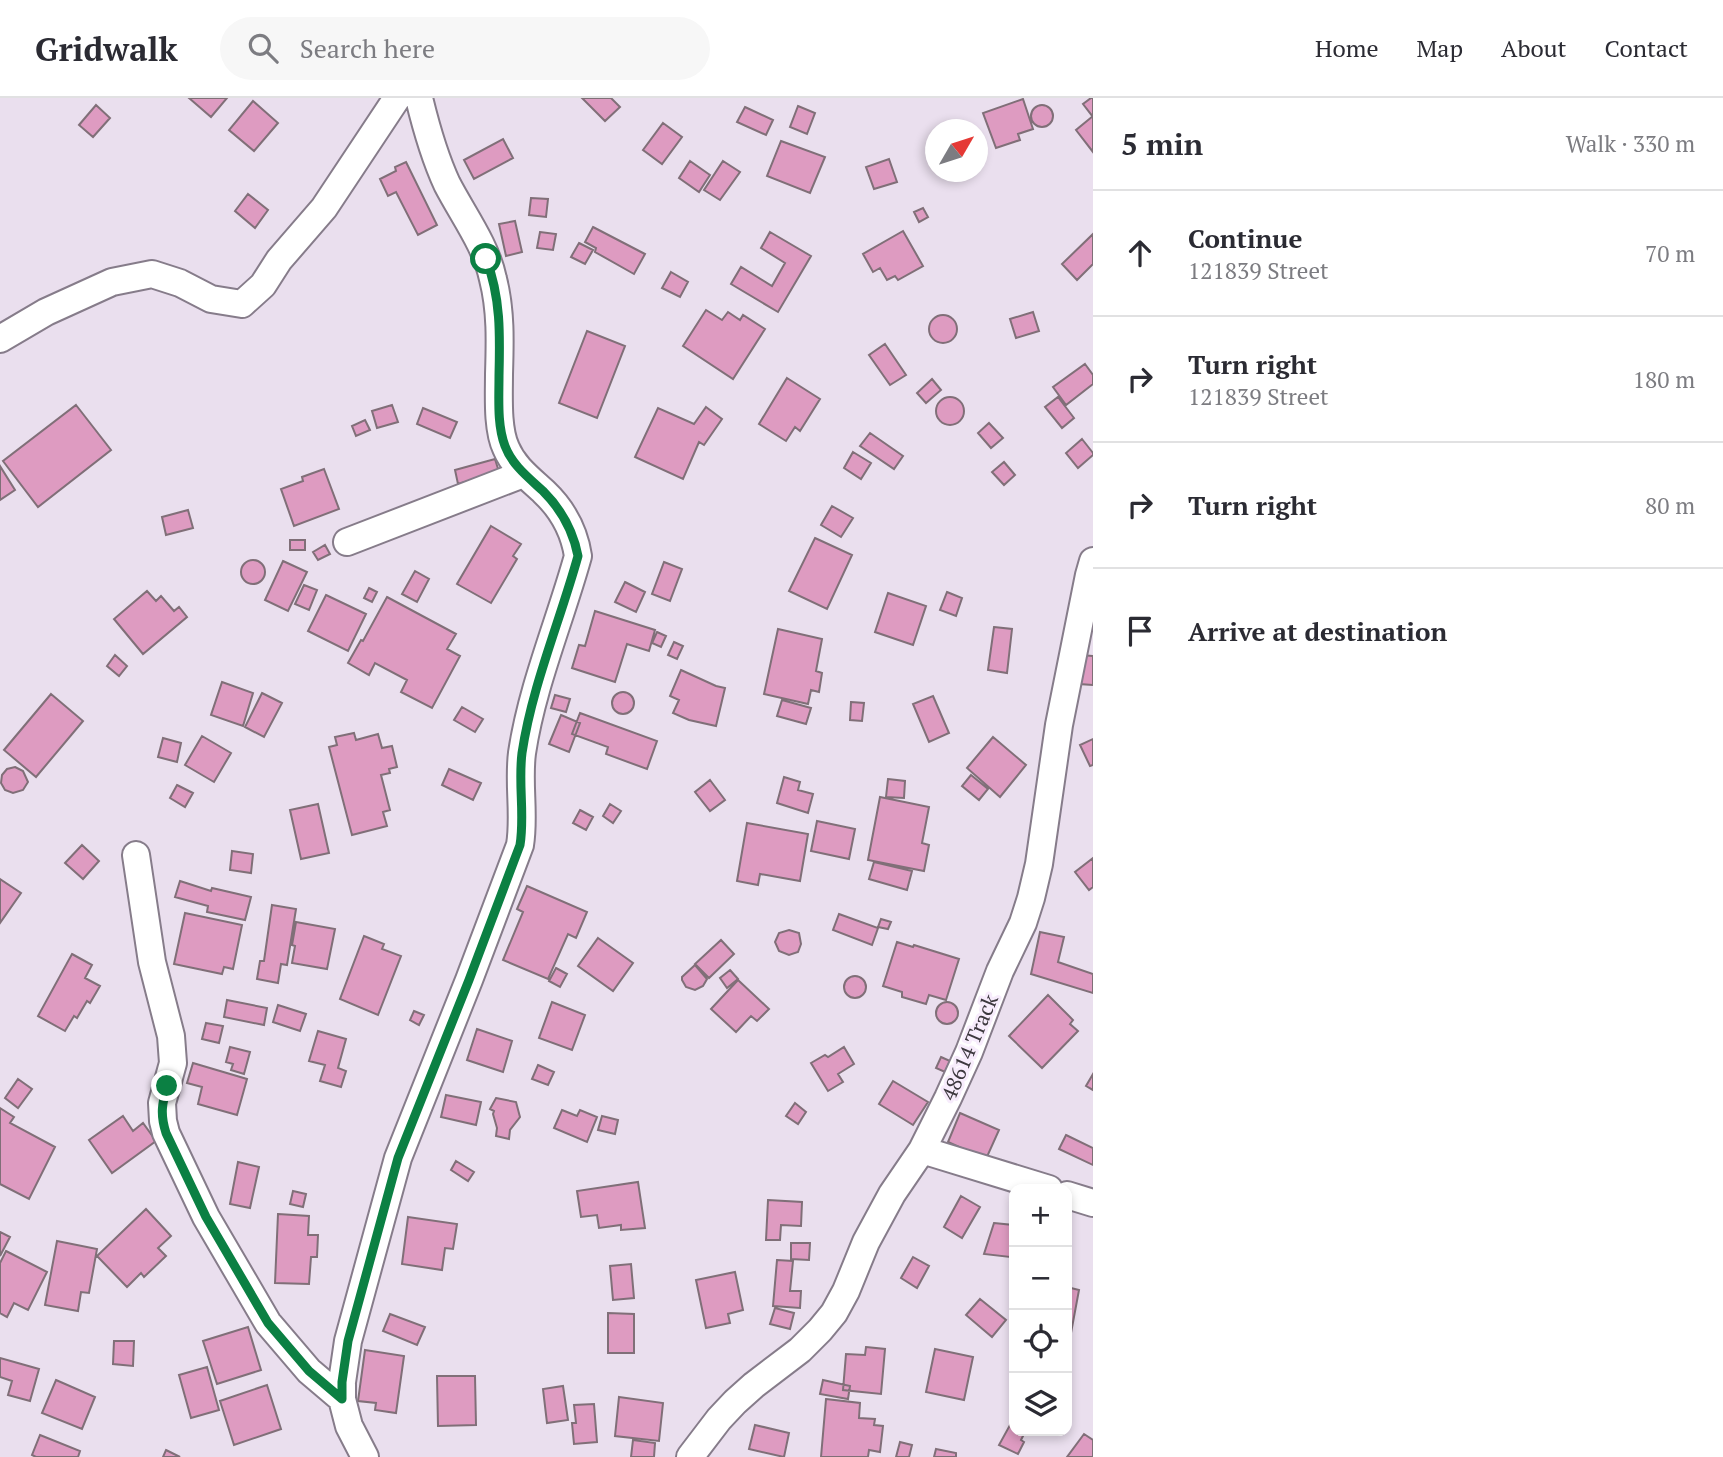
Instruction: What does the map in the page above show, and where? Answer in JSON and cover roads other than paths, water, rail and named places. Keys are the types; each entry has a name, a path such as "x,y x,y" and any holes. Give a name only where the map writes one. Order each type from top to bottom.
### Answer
{"street":[{"path":"0,339 46,312 112,282 152,274 211,299 242,304 262,285 279,260 324,208 397,98"},
{"path":"365,1457 349,1426 342,1399 348,1341 398,1158 520,845 523,828 522,755 534,701 578,556 565,517 523,474 505,447 498,405 500,335 493,276 435,155 419,98"},
{"path":"347,542 523,474"},
{"name":"48614 Track","path":"690,1457 735,1402 800,1350 834,1313 866,1242 885,1206 922,1150 969,1052 1031,898 1039,864 1059,725 1093,561"},
{"path":"136,855 152,962 171,1036 173,1063 162,1102 166,1133 206,1217 268,1323 309,1371 342,1399"},
{"path":"922,1150 1033,1184"},
{"path":"1072,1197 1093,1203"}]}
